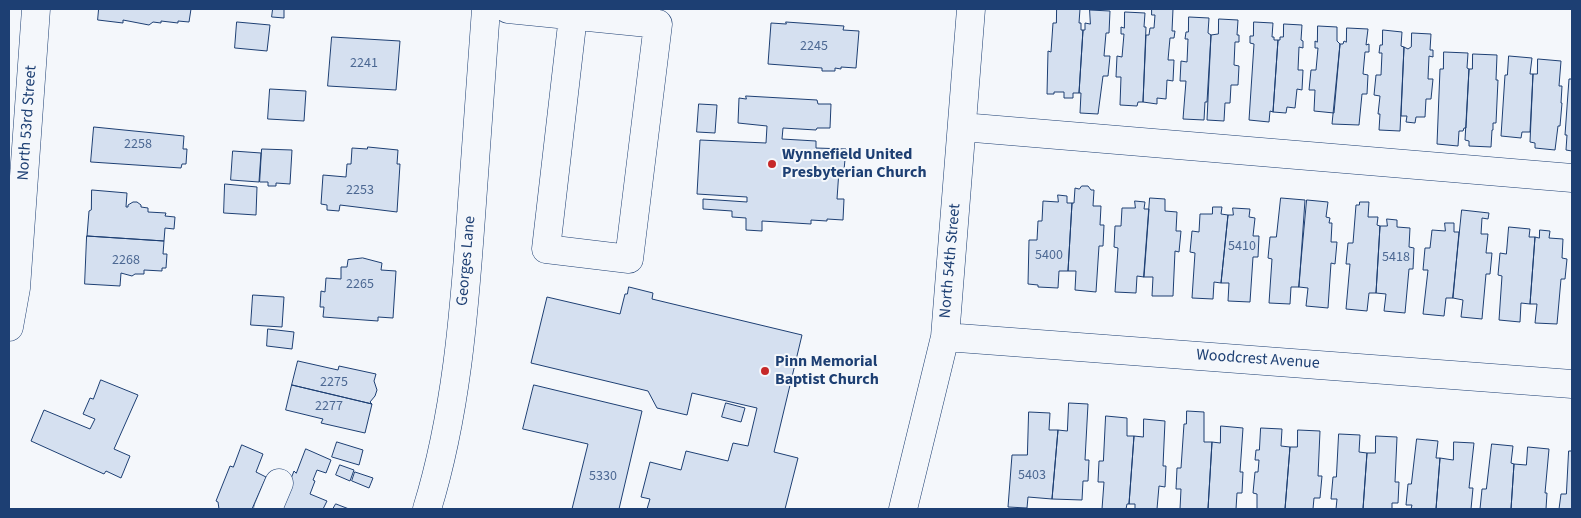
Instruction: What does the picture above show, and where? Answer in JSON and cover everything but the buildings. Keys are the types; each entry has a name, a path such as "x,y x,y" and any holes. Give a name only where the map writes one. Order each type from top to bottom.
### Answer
{"street":[{"name":"North 53rd Street","path":"9,327 16,288 36,9"},
{"name":"Georges Lane","path":"426,509 445,433 456,376 466,278 486,9"},
{"path":"508,9 658,24 629,259 546,249 573,16"},
{"name":"North 54th Street","path":"903,509 944,336 971,9"},
{"path":"962,127 1572,178"},
{"name":"Woodcrest Avenue","path":"944,336 1572,384"},
{"path":"268,509 279,482"}],"place":[{"name":"Wynnefield United Presbyterian Church","path":"772,164"},
{"name":"Pinn Memorial Baptist Church","path":"765,371"}]}
